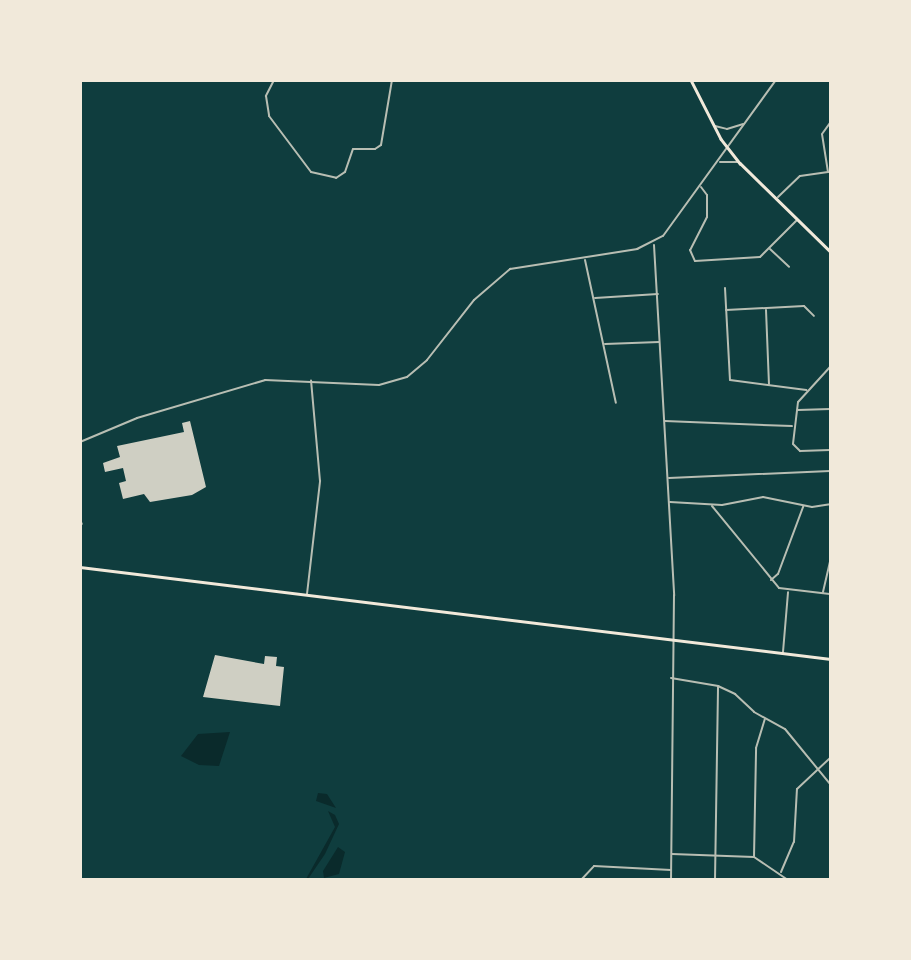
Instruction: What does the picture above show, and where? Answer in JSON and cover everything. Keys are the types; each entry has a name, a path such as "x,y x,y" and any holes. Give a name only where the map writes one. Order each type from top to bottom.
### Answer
{"main road":[{"path":"691,80 714,126 739,162 831,251"},
{"path":"80,568 831,659"}],"street":[{"path":"274,80 266,96 269,116 311,172 336,178 343,175 353,149 375,149 382,145 392,80"},
{"path":"80,442 118,424 236,387 279,378 379,385 407,377 427,360 474,300 510,269 530,262 585,260 653,243 673,227 776,80"},
{"path":"714,126 727,129 744,123"},
{"path":"777,199 800,176 830,172 822,134 831,123"},
{"path":"719,162 739,162"},
{"path":"701,187 707,195 707,217 690,250 692,259 757,258 797,219"},
{"path":"653,243 668,478 673,640 671,880"},
{"path":"769,249 789,267"},
{"path":"585,260 616,403"},
{"path":"725,288 731,382 806,390"},
{"path":"594,299 658,294"},
{"path":"726,310 804,306 814,316"},
{"path":"766,309 769,385"},
{"path":"605,344 660,341"},
{"path":"831,368 806,390 797,410 795,426 795,450 831,450"},
{"path":"307,595 320,481 311,380"},
{"path":"797,410 831,410"},
{"path":"664,421 795,426"},
{"path":"668,478 831,471"},
{"path":"669,502 712,505 763,497 803,506 831,504"},
{"path":"712,505 728,530 754,555 770,581 788,592 831,594"},
{"path":"770,581 778,574 803,506"},
{"path":"822,593 831,562"},
{"path":"783,653 788,592"},
{"path":"671,678 718,686 785,729 831,784"},
{"path":"715,880 718,686"},
{"path":"754,857 756,748 766,718"},
{"path":"781,872 794,842 797,789 831,758"},
{"path":"671,854 754,857 781,872 788,880"},
{"path":"581,880 585,871 599,866 671,870"}],"lane":[{"path":"80,480 80,486"},
{"path":"80,519 82,524"}],"water":[{"path":"230,732 219,766 199,765 181,756 198,734"},
{"path":"318,793 327,794 336,808 316,801"},
{"path":"328,811 335,815 339,824 325,854 306,879 335,827"},
{"path":"338,847 345,852 339,874 324,878 323,871"}],"building":[{"path":"190,421 206,487 192,495 150,502 144,494 123,499 119,483 126,481 123,468 105,472 103,463 120,457 117,446 184,432 182,423"},
{"path":"215,655 264,664 265,656 277,657 276,666 284,667 280,706 203,697"}]}
